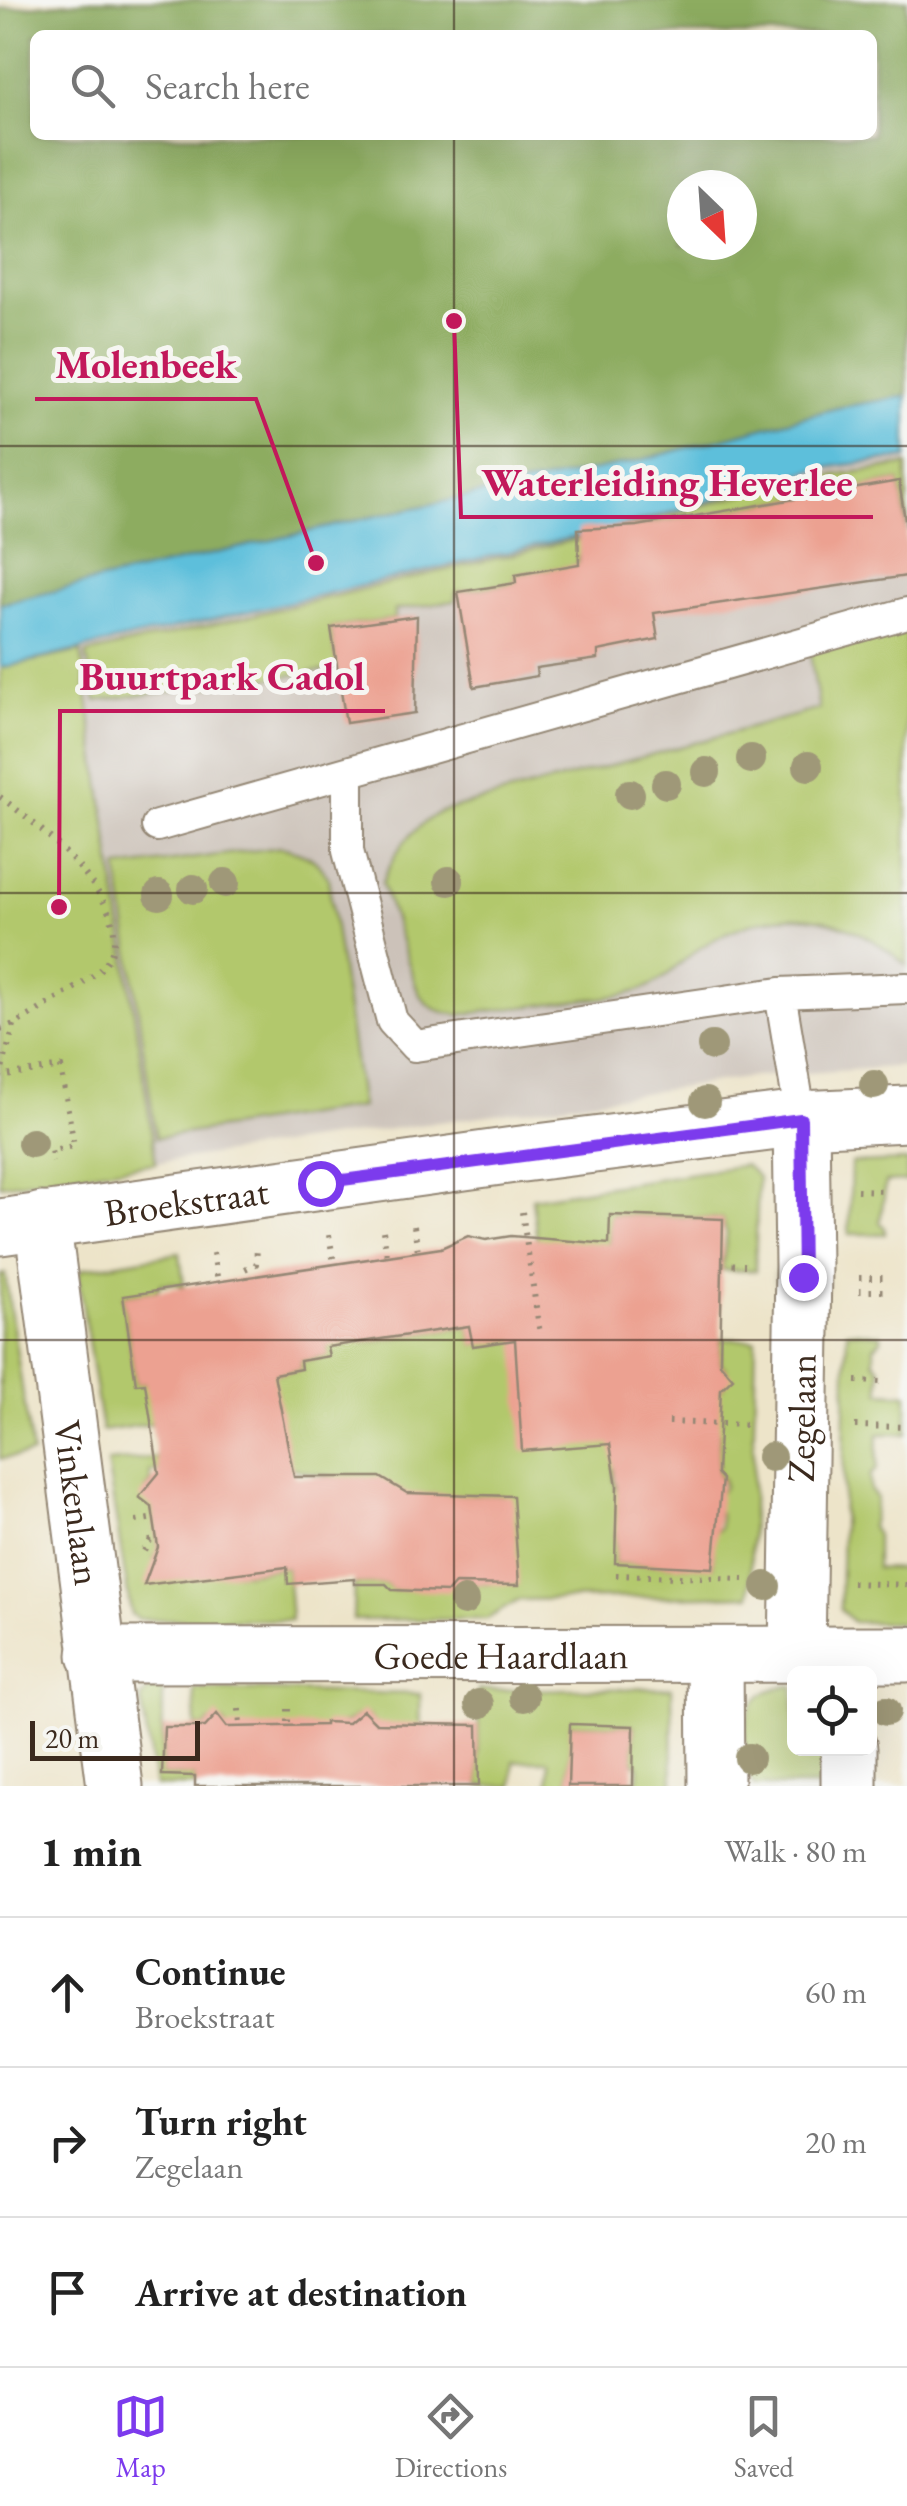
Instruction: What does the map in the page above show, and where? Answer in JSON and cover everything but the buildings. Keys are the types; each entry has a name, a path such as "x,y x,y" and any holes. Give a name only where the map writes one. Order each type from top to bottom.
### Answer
{"street":[{"name":"Broekstraat","path":"35,1221 801,1119 907,1114"},
{"name":"Zegelaan","path":"801,1119 798,1582 832,1661"},
{"name":"Vinkenlaan","path":"35,1221 115,1786"},
{"name":"Goede Haardlaan","path":"96,1655 714,1655 832,1661 907,1654"},
{"path":"714,1655 716,1786"},
{"path":"849,1756 849,1786"}],"lane":[{"path":"157,826 907,614"},
{"path":"348,772 348,852 392,1021 415,1046 780,993 907,988"},
{"path":"780,993 801,1119"}],"path":[{"path":"0,797 59,846 92,884 107,904 114,947 104,965 72,989 14,1025 0,1029"},
{"path":"14,1025 0,1076 61,1067 74,1146 51,1150 35,1221"},
{"path":"520,1198 540,1334"},
{"path":"382,1224 387,1256"},
{"path":"247,1279 245,1269 256,1264 256,1242"},
{"path":"212,1248 218,1282"},
{"path":"668,1422 800,1426"},
{"path":"616,1575 798,1582"}],"shaded area":[{"path":"907,458 907,1066 753,1077 156,1163 81,651 682,511 786,477 855,463"}],"green space":[{"path":"91,0 907,0 907,396 837,408 634,462 362,519 0,604 0,9"},
{"path":"907,465 907,533 899,481 635,526 637,546 578,556 578,565 515,575 516,583 456,592 455,601 395,610 395,619 331,628 338,669 96,701 86,654 621,529 786,482"},
{"path":"907,625 907,966 883,947 834,923 783,917 730,931 703,946 659,981 626,994 458,1015 435,1009 422,998 382,883 398,851 420,826 440,812 819,709 809,647"},
{"path":"81,651 156,1163 0,1185 0,668"},
{"path":"281,847 309,857 328,878 361,1107 156,1138 118,868"},
{"path":"907,1161 907,1181 886,1182 880,1222 885,1234 849,1234 851,1163"},
{"path":"745,1165 758,1177 755,1271 722,1270 727,1233 722,1219 611,1215 609,1244 719,1391 726,1384 727,1370 720,1363 721,1339 756,1340 750,1595 519,1600 487,1619 353,1620 354,1584 386,1584 393,1590 405,1590 489,1584 501,1496 407,1494 273,1464 228,1461 150,1472 151,1482 146,1489 153,1507 159,1551 154,1557 156,1569 245,1573 287,1567 291,1620 138,1619 131,1614 107,1462 205,1453 198,1417 102,1431 78,1275 83,1269 180,1253 184,1286 161,1284 156,1291 123,1296 136,1384 301,1369 300,1361 328,1356 326,1336 365,1342 469,1326 474,1345 548,1335 532,1198","holes":["719,1433 717,1474 724,1487 716,1496 720,1528 714,1532 713,1567 615,1563 616,1532 631,1530 614,1480 614,1468"]},
{"path":"5,1274 32,1454 0,1459 0,1275"},
{"path":"847,1331 881,1334 874,1347 874,1361 880,1368 880,1392 907,1394 907,1434 878,1434 877,1469 870,1475 870,1490 877,1498 871,1527 876,1535 876,1568 907,1569 907,1623 853,1622 840,1609"},
{"path":"787,1686 787,1756 827,1756 820,1786 754,1786 744,1743 747,1719 756,1700 773,1689"},
{"path":"150,1688 163,1689 162,1775 195,1776 195,1786 155,1786 141,1699"},
{"path":"672,1688 673,1786 633,1786 639,1767 633,1761 634,1726 571,1724 568,1786 549,1786 549,1761 514,1761 513,1786 479,1786 478,1690"},
{"path":"194,1689 420,1694 422,1786 369,1716 313,1729 228,1728 223,1722 211,1721 205,1727 196,1727"}],"water":[{"path":"907,396 907,458 799,474 618,527 0,668 0,604 362,519 634,462 837,408"}],"place":[{"name":"Waterleiding Heverlee","path":"454,321"},
{"name":"Molenbeek","path":"316,563"},
{"name":"Buurtpark Cadol","path":"59,907"}],"route":[{"path":"320,1183 801,1119 803,1277"}]}
